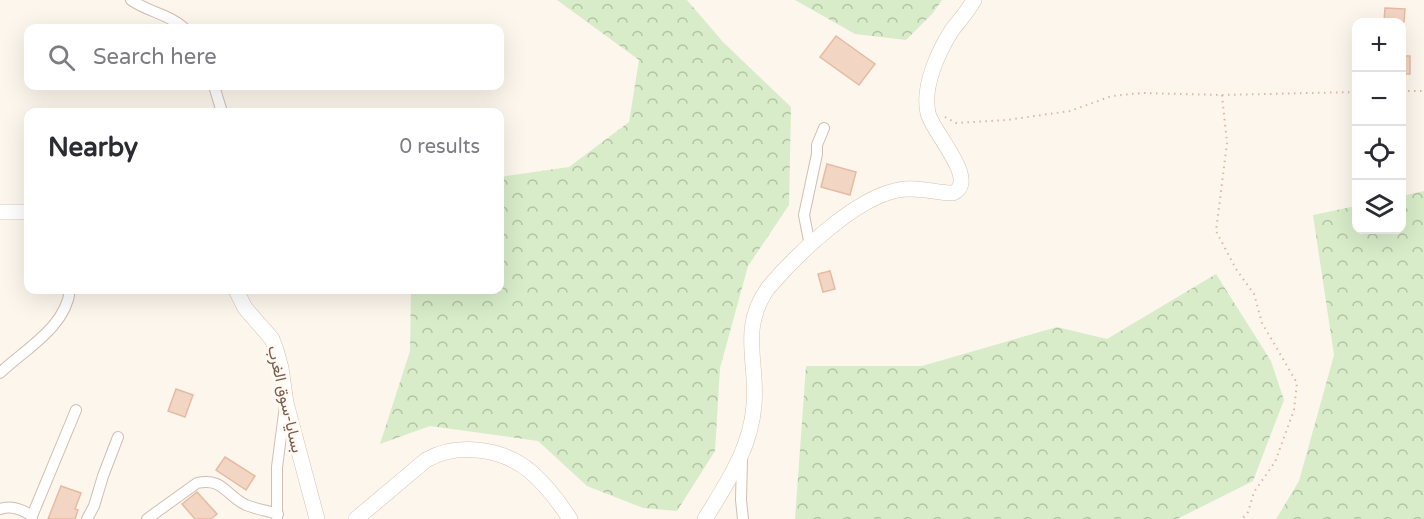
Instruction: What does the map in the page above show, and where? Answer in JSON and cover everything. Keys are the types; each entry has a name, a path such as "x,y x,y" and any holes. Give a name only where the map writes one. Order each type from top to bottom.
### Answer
{"street":[{"path":"132,0 142,8 179,24"},
{"path":"705,519 742,455 749,433 754,404 751,350 756,309 760,299 776,279 810,246 861,206 887,193 908,188 953,193 961,187 963,182 961,170 933,126 927,107 929,85 942,49 974,0"},
{"path":"215,90 221,108"},
{"path":"810,246 804,215 817,145 824,128"},
{"path":"0,212 24,213"},
{"path":"0,373 51,328 63,312 69,294"},
{"name":"بسايا-سوق الغرب","path":"238,294 245,308 272,339 276,350 286,403 317,519"},
{"path":"147,519 197,483 206,480 223,486 244,504 278,517 277,467 286,403"},
{"path":"0,510 8,506 26,512 32,518 76,410"},
{"path":"87,519 94,506 102,476 118,437"},
{"path":"356,519 426,460 448,451 472,450 503,456 530,471 570,519"},
{"path":"742,455 741,500 744,519"}],"path":[{"path":"1406,91 1424,91"},
{"path":"927,107 956,123 979,123 1070,111 1112,96 1166,92 1187,95 1352,92"},
{"path":"1222,95 1227,143 1216,231 1236,269 1254,294 1262,323 1297,383 1294,410 1275,462 1254,492 1248,512 1242,519"}],"green space":[{"path":"557,0 687,0 723,42 791,107 789,205 748,266 720,368 715,451 677,511 643,508 587,486 538,441 430,426 380,444 410,351 411,294 504,294 504,176 569,167 629,122 639,60"},
{"path":"795,0 942,0 933,13 906,40 855,34"},
{"path":"1424,191 1424,519 1276,519 1299,481 1334,355 1313,215 1352,207 1352,234 1406,234 1406,195"},
{"path":"1216,274 1271,361 1284,400 1253,481 1177,519 795,519 806,366 922,366 1057,327 1107,339"}],"building":[{"path":"1385,8 1405,9 1404,18 1384,18"},
{"path":"836,36 875,64 859,85 820,57"},
{"path":"1406,56 1410,56 1410,74 1406,74"},
{"path":"827,164 856,172 850,195 821,187"},
{"path":"830,271 835,289 823,292 818,274"},
{"path":"176,389 193,395 185,417 168,411"},
{"path":"225,457 255,476 246,490 216,470"},
{"path":"61,486 81,493 75,509 78,510 75,519 48,519"},
{"path":"197,492 217,514 211,519 195,519 182,504"}]}
